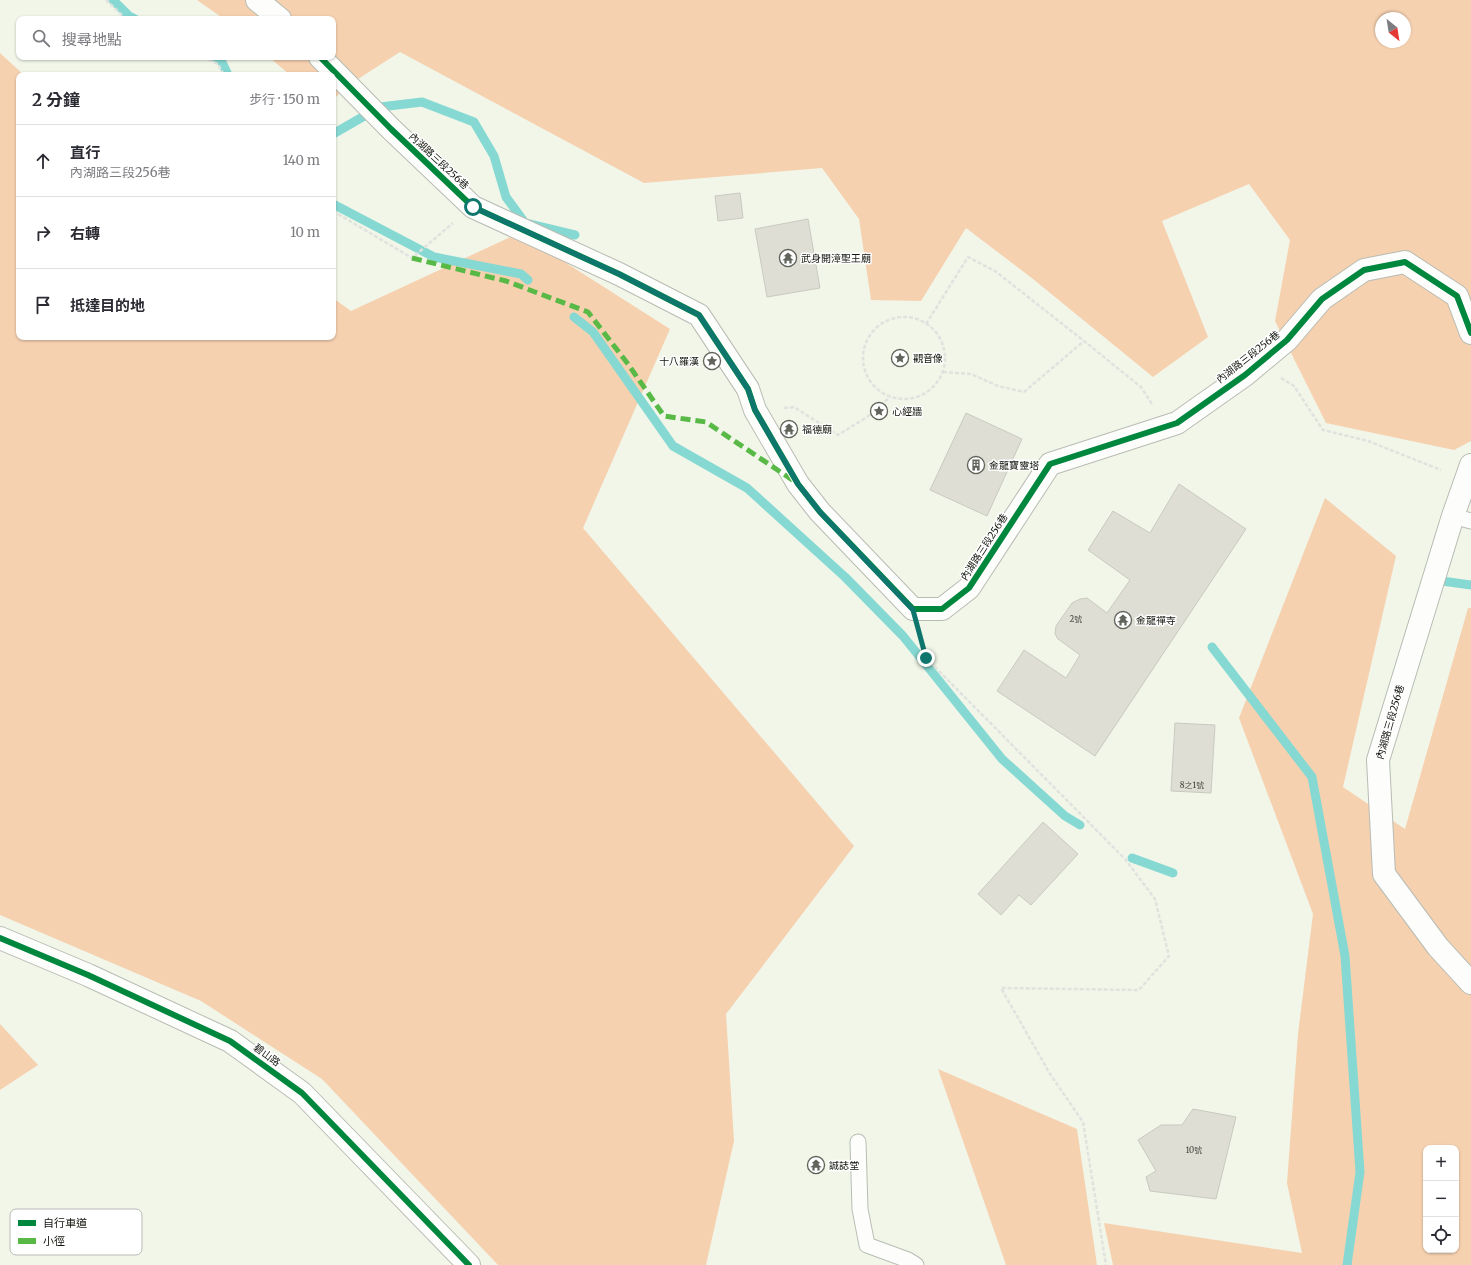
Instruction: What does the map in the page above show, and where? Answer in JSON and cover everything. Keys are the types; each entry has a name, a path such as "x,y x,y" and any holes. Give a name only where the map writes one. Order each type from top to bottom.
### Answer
{"street":[{"path":"257,0 276,16"},
{"name":"內湖路三段256巷","path":"323,60 335,72"},
{"name":"內湖路三段256巷","path":"336,73 391,129 473,207 619,274 699,315 748,389 755,410 798,484 820,512 913,610 942,610 969,588 1050,464 1177,423 1259,363 1287,340 1322,299 1364,270 1405,262 1457,296 1471,333"},
{"name":"內湖路三段256巷","path":"1468,472 1462,519 1378,760 1384,874 1438,947 1471,983"},
{"name":"碧山路","path":"0,938 88,975 230,1041 302,1093 469,1265"}],"lane":[{"path":"858,1142 860,1209 867,1245 908,1260 916,1265"}],"path":[{"path":"106,0 123,16"},
{"path":"209,60 218,64 222,72"},
{"path":"336,212 412,258 432,241"},
{"path":"926,324 968,257 994,271 1141,387 1165,427"},
{"path":"905,317 919,320 926,324 931,327 940,337 945,351 943,372 933,388 922,396 909,399 890,397 884,394 873,386 866,375 863,362 864,349 869,336 879,326 891,319 905,317"},
{"path":"943,372 971,374 998,386 1024,392 1084,341"},
{"path":"1259,363 1294,386 1323,430 1368,441 1468,472"},
{"path":"755,410 794,407 838,435 867,417 890,397"},
{"path":"913,610 926,658 1125,859 1155,899 1169,956 1139,990 1001,988 1050,1074 1083,1122 1106,1265"}],"shaded area":[{"path":"197,0 1471,0 1471,441 1454,450 1326,423 1275,321 1290,240 1249,184 1162,221 1208,337 1153,377 1033,279 966,228 921,301 871,300 859,219 822,168 644,183 400,52 358,79 336,97 336,72 286,72 272,60 336,60 336,16 220,16"},
{"path":"0,53 21,72 16,72 16,340 336,340 336,300 351,311 519,233 670,329 583,528 854,846 726,1014 734,1141 706,1265 498,1265 322,1079 201,1001 0,915"},
{"path":"1325,498 1396,556 1343,787 1405,829 1468,608 1471,608 1471,1265 1113,1265 1104,1223 1302,1253 1287,1183 1298,1034 1313,914 1239,718"},
{"path":"0,1024 38,1065 0,1090"},
{"path":"938,1069 1077,1129 1097,1265 1006,1265"}],"building":[{"path":"740,193 743,218 718,221 715,196"},
{"name":"武身開漳聖王廟","path":"808,219 820,288 767,297 755,229"},
{"name":"金龍寶靈塔","path":"966,413 1022,439 987,516 930,490"},
{"name":"金龍禪寺","path":"1179,484 1246,529 1095,756 997,691 1024,650 1066,678 1080,655 1058,639 1055,634 1056,626 1072,603 1080,599 1087,598 1107,613 1130,580 1088,550 1113,511 1150,533"},
{"path":"1175,723 1215,725 1211,793 1171,791"},
{"path":"1043,822 1078,854 1031,905 1019,895 1001,915 978,894"},
{"path":"1193,1109 1236,1117 1216,1199 1150,1191 1146,1177 1156,1171 1138,1140 1161,1125 1182,1125"}],"waterway":[{"path":"113,0 129,16"},
{"path":"221,60 227,72"},
{"path":"336,132 380,107 422,102 474,122 494,156 506,197 525,223 575,235"},
{"path":"336,206 434,257 521,274 528,280"},
{"path":"574,317 593,332 673,446 747,488 845,577 903,636 1002,759 1065,816 1080,825"},
{"path":"1435,580 1471,585"},
{"path":"1212,647 1312,777 1345,956 1360,1172 1347,1265"},
{"path":"1132,858 1173,873"}],"marked path":[{"path":"412,258 506,281 588,312 628,364 664,416 706,422 794,481"}],"cycle path":[{"path":"323,60 335,72"},
{"path":"336,73 391,129 473,207 619,274 699,315 748,389 755,410 798,484 820,512 913,609 942,609 969,588 1050,464 1177,423 1245,375 1287,340 1322,299 1364,270 1405,262 1457,296 1471,333"},
{"path":"0,938 88,975 230,1041 302,1093 469,1265"}],"place":[{"name":"武身開漳聖王廟","path":"788,258"},
{"name":"觀音像","path":"900,358"},
{"name":"十八羅漢","path":"712,361"},
{"name":"心經牆","path":"879,411"},
{"name":"福德廟","path":"789,429"},
{"name":"金龍寶靈塔","path":"976,465"},
{"name":"金龍禪寺","path":"1123,620"},
{"name":"誠誌堂","path":"816,1165"}],"route":[{"path":"473,207 619,274 699,315 748,389 755,410 798,484 820,512 913,610 926,658"}]}
